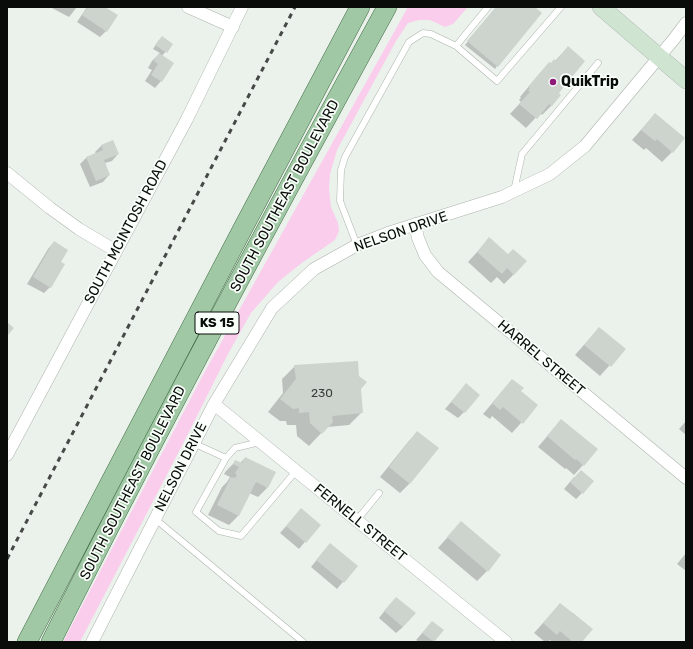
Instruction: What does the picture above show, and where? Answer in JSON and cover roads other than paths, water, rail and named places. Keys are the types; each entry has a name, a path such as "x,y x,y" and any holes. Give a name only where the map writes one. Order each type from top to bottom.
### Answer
{"main road":[{"name":"SOUTH SOUTHEAST BOULEVARD","path":"27,642 238,237 360,7"},
{"name":"SOUTH SOUTHEAST BOULEVARD","path":"51,642 128,491 273,216 388,7"},
{"path":"601,7 686,80"}],"street":[{"path":"188,7 233,27"},
{"name":"SOUTH MCINTOSH ROAD","path":"7,455 10,440 116,251 187,119 242,7"},
{"name":"NELSON DRIVE","path":"92,642 154,518 214,404 272,308 314,269 357,245 415,224 495,199 550,174 585,146 686,23"},
{"path":"7,173 50,208 79,229 116,251"},
{"name":"HARREL STREET","path":"415,224 418,238 425,255 438,272 686,478"},
{"name":"FERNELL STREET","path":"214,404 506,642"}],"lane":[{"path":"456,46 488,7"},
{"path":"357,245 340,201 341,170 345,157 409,42 423,33 430,34 456,46 497,81 561,7"},
{"path":"514,191 522,154 598,63"},
{"path":"260,442 235,448 226,458 196,512 219,531 241,536 296,471"},
{"path":"194,443 226,458"},
{"path":"357,520 379,494"},
{"path":"154,518 303,642"}],"railway":[{"path":"7,559 295,7"}],"place":[{"name":"QuikTrip","path":"553,82"}]}
